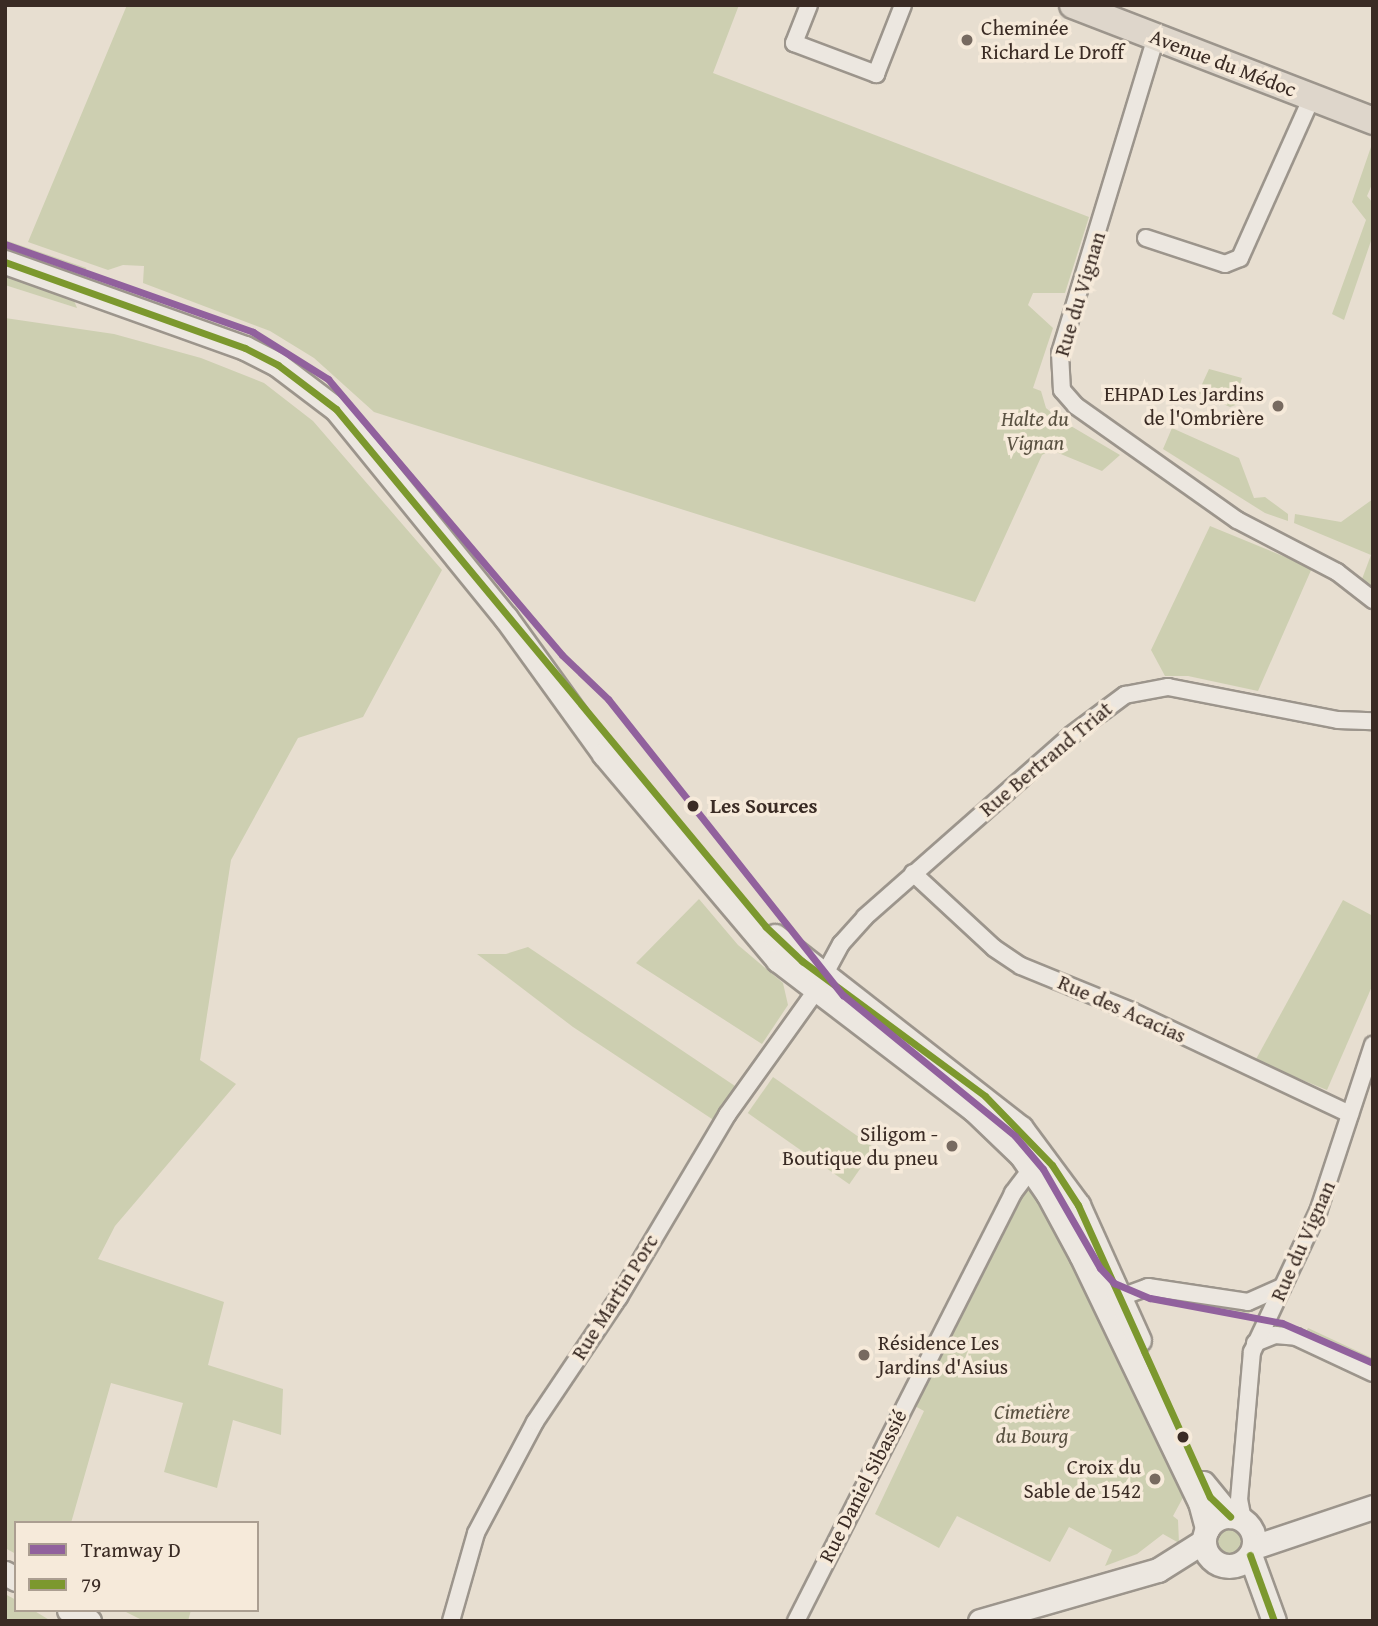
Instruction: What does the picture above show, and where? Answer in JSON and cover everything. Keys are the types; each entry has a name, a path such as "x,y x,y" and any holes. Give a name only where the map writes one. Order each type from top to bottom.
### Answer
{"main road":[{"name":"Avenue du Médoc","path":"1073,5 1373,121"}],"street":[{"path":"809,5 794,43 876,74 902,5"},
{"name":"Rue du Vignan","path":"1156,37 1060,353 1062,390 1076,406 1237,520 1337,572 1373,600"},
{"path":"1146,238 1224,264 1240,258 1312,97"},
{"path":"5,262 228,342 300,380 361,437 506,618 766,927 818,983 973,1109 1031,1169 1116,1306 1210,1497 1245,1533 1273,1621"},
{"name":"Rue Bertrand Triat","path":"818,983 841,944 913,873 1070,736 1125,695 1176,688 1338,720 1373,721"},
{"name":"Rue des Acacias","path":"913,873 995,948 1021,966 1131,1011 1350,1114"},
{"path":"818,983 876,1012 1021,1128 1079,1205 1116,1306 1200,1502 1205,1535 1261,1621"},
{"name":"Rue Martin Porc","path":"452,1621 476,1533 516,1455 619,1297 727,1115 818,983"},
{"name":"Rue du Vignan","path":"1245,1533 1239,1500 1247,1395 1255,1343 1318,1212 1373,1045"},
{"name":"Rue Daniel Sibassié","path":"796,1621 1013,1193 1031,1169"},
{"path":"1116,1306 1156,1286 1248,1302 1282,1287"},
{"path":"1255,1343 1275,1335 1296,1337 1373,1373"},
{"path":"1158,1570 1205,1535 1217,1519 1245,1533 1373,1507"},
{"path":"981,1621 1158,1570 1222,1564 1245,1533"},
{"path":"73,1612 89,1621"}],"green space":[{"name":"Halte du Vignan","path":"127,5 739,5 713,73 1089,217 1065,293 1033,293 1028,305 1053,328 1033,388 1041,391 1046,408 1059,419 1120,455 1102,471 1051,450 1042,455 975,602 374,412 314,358 270,331 143,283 144,266 123,265 108,270 28,242"},
{"path":"1372,144 1373,182 1367,196 1373,203 1373,235 1344,320 1332,314 1366,220 1352,202"},
{"path":"5,240 86,268 82,279 5,253"},
{"path":"5,274 73,298 77,308 5,285"},
{"path":"5,318 114,334 201,358 264,383 313,421 442,570 363,717 298,738 231,860 200,1060 236,1084 115,1226 98,1259 224,1302 208,1365 283,1389 281,1435 233,1420 217,1488 164,1472 183,1403 111,1383 72,1521 14,1521 14,1553 5,1548"},
{"path":"1209,369 1242,378 1239,388 1249,392 1244,402 1230,407 1198,393"},
{"path":"1172,428 1239,458 1254,498 1265,497 1288,514 1288,521 1265,513 1163,449"},
{"path":"1373,499 1373,590 1362,579 1371,555 1294,523 1295,514 1341,522"},
{"path":"1210,526 1312,568 1258,691 1188,676 1165,676 1151,650"},
{"path":"699,899 738,945 783,983 788,1005 762,1044 636,963"},
{"path":"1343,900 1373,916 1373,984 1327,1090 1255,1061"},
{"path":"528,947 735,1086 715,1121 573,1027 477,954 506,954"},
{"path":"773,1077 875,1148 849,1184 748,1113"},
{"name":"Cimetière du Bourg","path":"1022,1191 1030,1191 1077,1270 1186,1492 1173,1516 1178,1520 1179,1543 1163,1534 1137,1554 1105,1566 1112,1550 1069,1527 1050,1562 957,1516 939,1548 875,1514 924,1411 913,1405"},
{"path":"1149,1293 1250,1312 1246,1318 1151,1302"},
{"path":"1308,1328 1373,1358 1369,1367 1304,1336"},
{"path":"1229,1526 1240,1530 1244,1541 1240,1552 1229,1556 1218,1552 1214,1541 1218,1530"},
{"path":"5,1594 14,1599 14,1612 36,1612 51,1621 5,1621"},
{"path":"126,1612 190,1612 188,1621 144,1621"}],"tram line":[{"name":"D","path":"5,244 253,332 328,379 562,655 608,699 843,995 1015,1136 1043,1169 1100,1268 1114,1283 1150,1298 1282,1323 1373,1363"}],"transit line":[{"name":"79","path":"5,262 245,348 278,365 336,409 766,927 802,961 985,1096 1052,1165 1078,1205 1210,1497 1230,1516"},
{"name":"79","path":"1250,1555 1274,1621"}],"place":[{"name":"Cheminée Richard Le Droff","path":"967,40"},
{"name":"EHPAD Les Jardins de l'Ombrière","path":"1278,406"},
{"name":"Les Sources","path":"693,806"},
{"name":"Siligom - Boutique du pneu","path":"952,1146"},
{"name":"Résidence Les Jardins d'Asius","path":"864,1355"},
{"name":"Croix du Sable de 1542","path":"1155,1479"}]}
